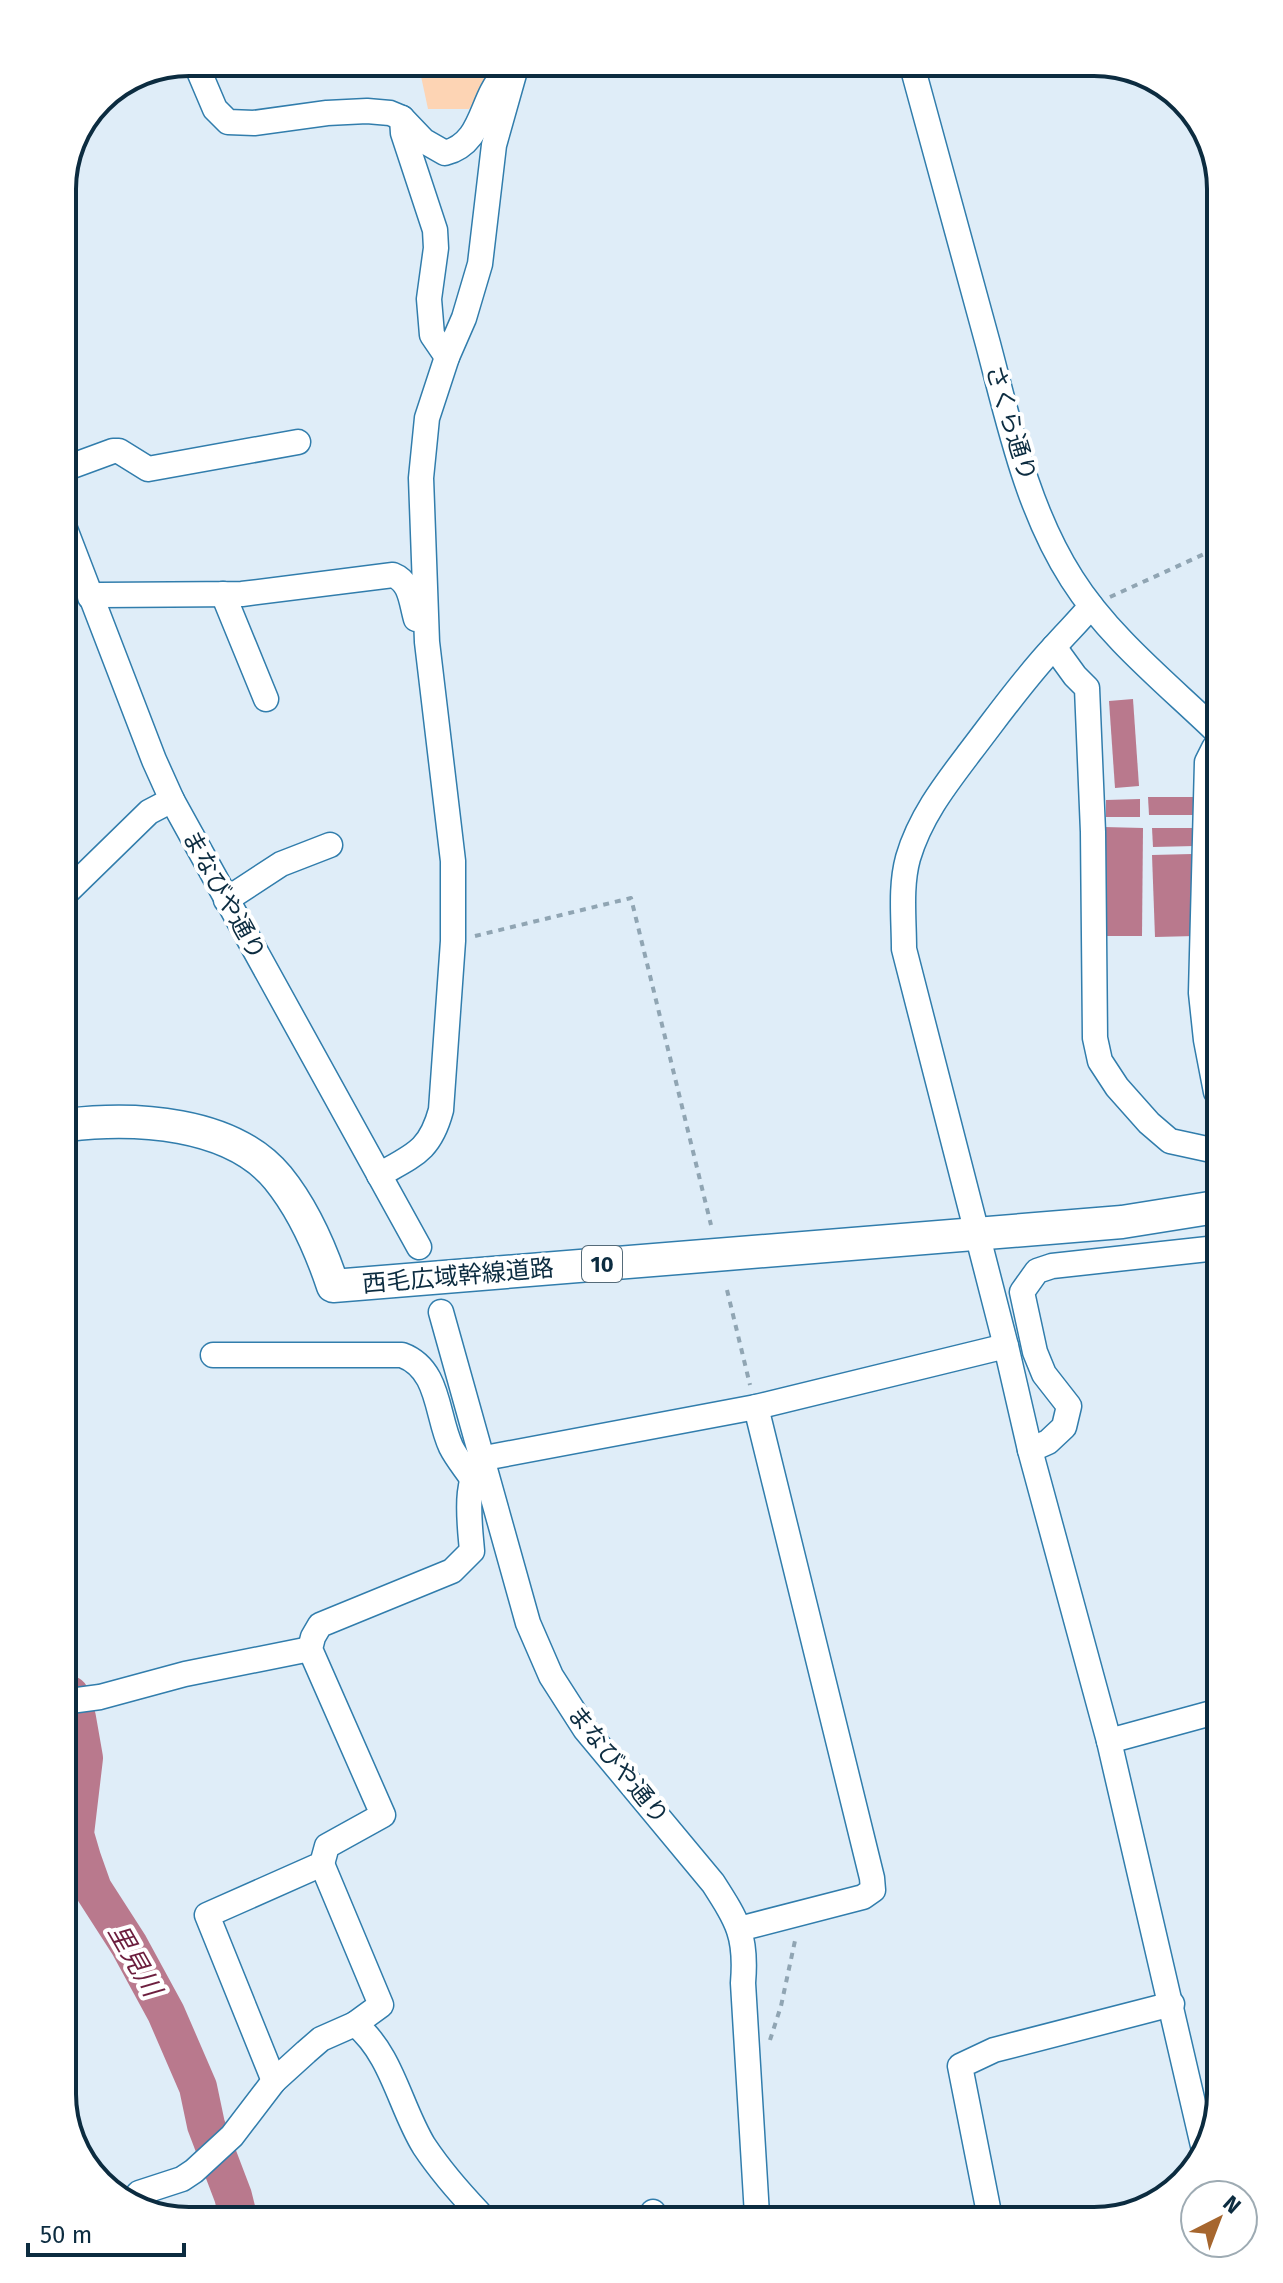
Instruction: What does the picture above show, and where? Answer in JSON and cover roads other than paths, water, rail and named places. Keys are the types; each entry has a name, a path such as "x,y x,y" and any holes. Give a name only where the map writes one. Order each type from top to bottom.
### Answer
{"main road":[{"name":"西毛広域幹線道路","path":"76,1124 129,1121 182,1127 224,1140 257,1159 276,1176 297,1205 320,1248 333,1286 976,1235 1122,1222 1207,1208"}],"street":[{"path":"201,76 215,109 221,118 231,123 327,113 390,113 402,118 434,148 445,153 457,150 468,140 503,76"},
{"path":"379,1175 425,1146 435,1131 441,1110 453,941 453,861 427,642 421,478 427,418 447,357 464,318 480,264 494,145 511,76"},
{"name":"さくら通り","path":"915,76 1019,459 1050,540 1091,606 1207,722"},
{"path":"402,118 403,133 435,230 436,248 429,299 432,335 447,357"},
{"path":"76,465 119,451 148,469 298,442"},
{"name":"まなびや通り","path":"76,559 172,800 419,1247"},
{"path":"90,597 242,594 393,575 407,585 418,629 427,642"},
{"path":"223,594 266,699"},
{"path":"1091,606 1054,647 941,790 918,829 907,861 904,949 1030,1450 1109,1741 1200,2131"},
{"path":"1054,647 1087,688 1093,832 1095,1038 1100,1061 1117,1087 1170,1141 1207,1149"},
{"path":"1207,762 1201,993 1207,1045"},
{"path":"76,883 149,812 172,800"},
{"path":"226,900 281,864 330,845"},
{"path":"1030,1450 1048,1442 1064,1427 1069,1406 1044,1374 1035,1352 1022,1292 1037,1271 1052,1266 1207,1249"},
{"name":"まなびや通り","path":"441,1312 478,1470 528,1623 551,1676 585,1729 713,1883 739,1929 745,1953 743,1983 757,2207"},
{"path":"138,2194 182,2179 203,2164 232,2136 274,2081 321,2039 355,2024 381,2005 322,1864 327,1846 383,1815 310,1649 320,1625 452,1571 465,1559 472,1551 468,1498 478,1470 490,1457 756,1407 1006,1346"},
{"path":"213,1355 402,1355 414,1360 429,1378 452,1449 478,1470"},
{"path":"739,1929 863,1897 873,1890 756,1407"},
{"path":"76,1701 185,1674 310,1649"},
{"path":"1109,1741 1207,1714"},
{"path":"274,2081 207,1915 322,1864"},
{"path":"988,2207 960,2066 994,2050 1172,2004"},
{"path":"355,2024 373,2041 423,2145 473,2207"}],"waterway":[{"name":"里見川","path":"76,1715 84,1758 76,1826"},
{"name":"里見川","path":"76,1837 93,1889 129,1945 166,2013 198,2087 206,2125 236,2207"}]}
